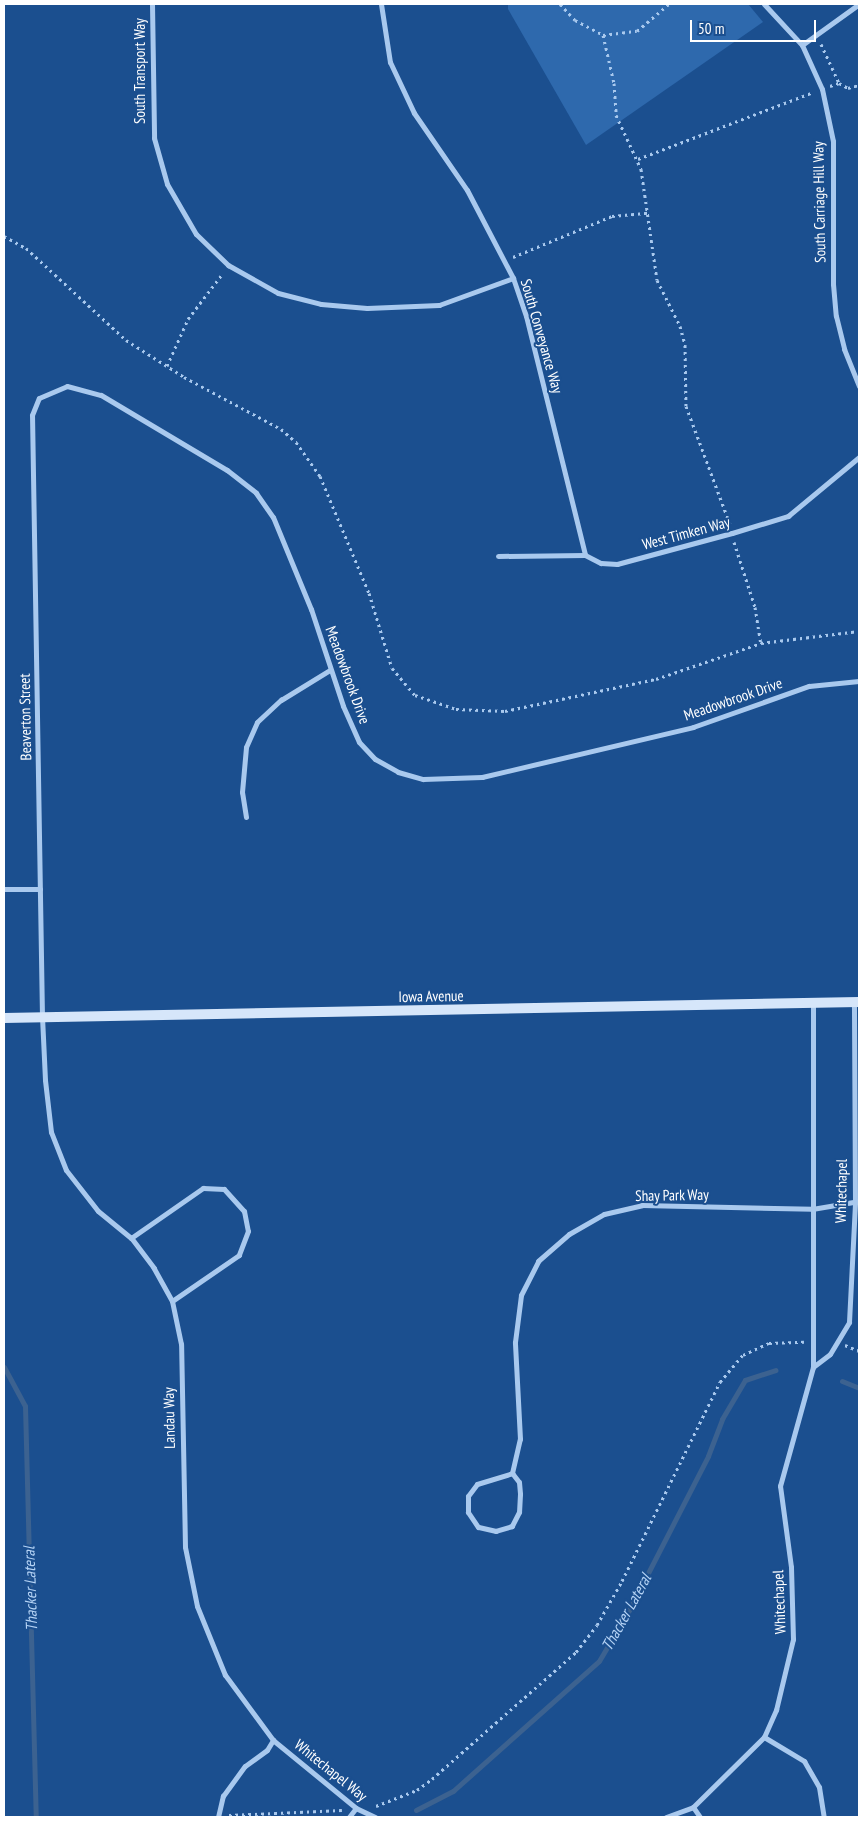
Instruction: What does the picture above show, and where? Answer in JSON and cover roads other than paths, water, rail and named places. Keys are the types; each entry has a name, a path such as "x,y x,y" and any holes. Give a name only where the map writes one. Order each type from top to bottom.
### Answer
{"street":[{"name":"South Transport Way","path":"152,4 154,138 167,184 196,234 228,265 278,292 321,304 367,308 439,305 513,278"},
{"name":"South Conveyance Way","path":"381,4 390,62 414,113 467,190 506,260 513,278 526,316 585,555"},
{"name":"South Carriage Hill Way","path":"764,4 802,45 822,89 833,142 833,284 836,316 844,349 859,386"},
{"path":"802,45 859,4"},
{"name":"Meadowbrook Drive","path":"32,416 39,398 67,386 82,388 102,395 219,465 256,493 273,516 311,609 330,670 359,742 376,759 398,772 423,779 454,780 482,777 693,727 809,686 859,681"},
{"name":"Beaverton Street","path":"32,416 42,1017"},
{"name":"West Timken Way","path":"498,556 585,555 601,563 618,564 732,533 788,516 859,457"},
{"path":"246,817 242,792 246,747 257,722 281,700 330,670"},
{"path":"4,889 40,888"},
{"name":"Iowa Avenue","path":"4,1018 857,1002"},
{"name":"Whitechapel","path":"813,1367 830,1354 849,1322 857,1201 857,1002"},
{"name":"Whitechapel","path":"693,1807 764,1737 776,1710 793,1639 791,1567 780,1486 813,1367 813,1003"},
{"name":"Landau Way","path":"42,1017 44,1080 51,1132 63,1163 98,1211 131,1238 154,1268 172,1301 181,1344 185,1547 197,1606 225,1675 273,1740"},
{"path":"131,1238 203,1188 224,1190 244,1211 248,1231 239,1255 172,1301"},
{"name":"Shay Park Way","path":"512,1473 520,1439 515,1342 521,1295 538,1261 556,1244 604,1214 642,1205 812,1209 857,1201"},
{"path":"512,1473 519,1482 520,1494 519,1512 512,1526 496,1531 478,1528 468,1512 468,1496 477,1484 512,1473"},
{"path":"764,1737 804,1761 819,1787 824,1817"},
{"path":"218,1816 223,1796 245,1766 268,1750 273,1740"},
{"name":"Whitechapel Way","path":"273,1740 356,1808 375,1817"},
{"path":"666,1817 693,1807 700,1817"},
{"path":"349,1817 356,1808"}],"waterway":[{"name":"Thacker Lateral","path":"4,1367 25,1406 36,1817"},
{"name":"Thacker Lateral","path":"416,1810 453,1791 599,1661 629,1610 708,1456 722,1419 745,1380 775,1370"},
{"name":"Thacker Lateral","path":"842,1381 859,1388"}]}
